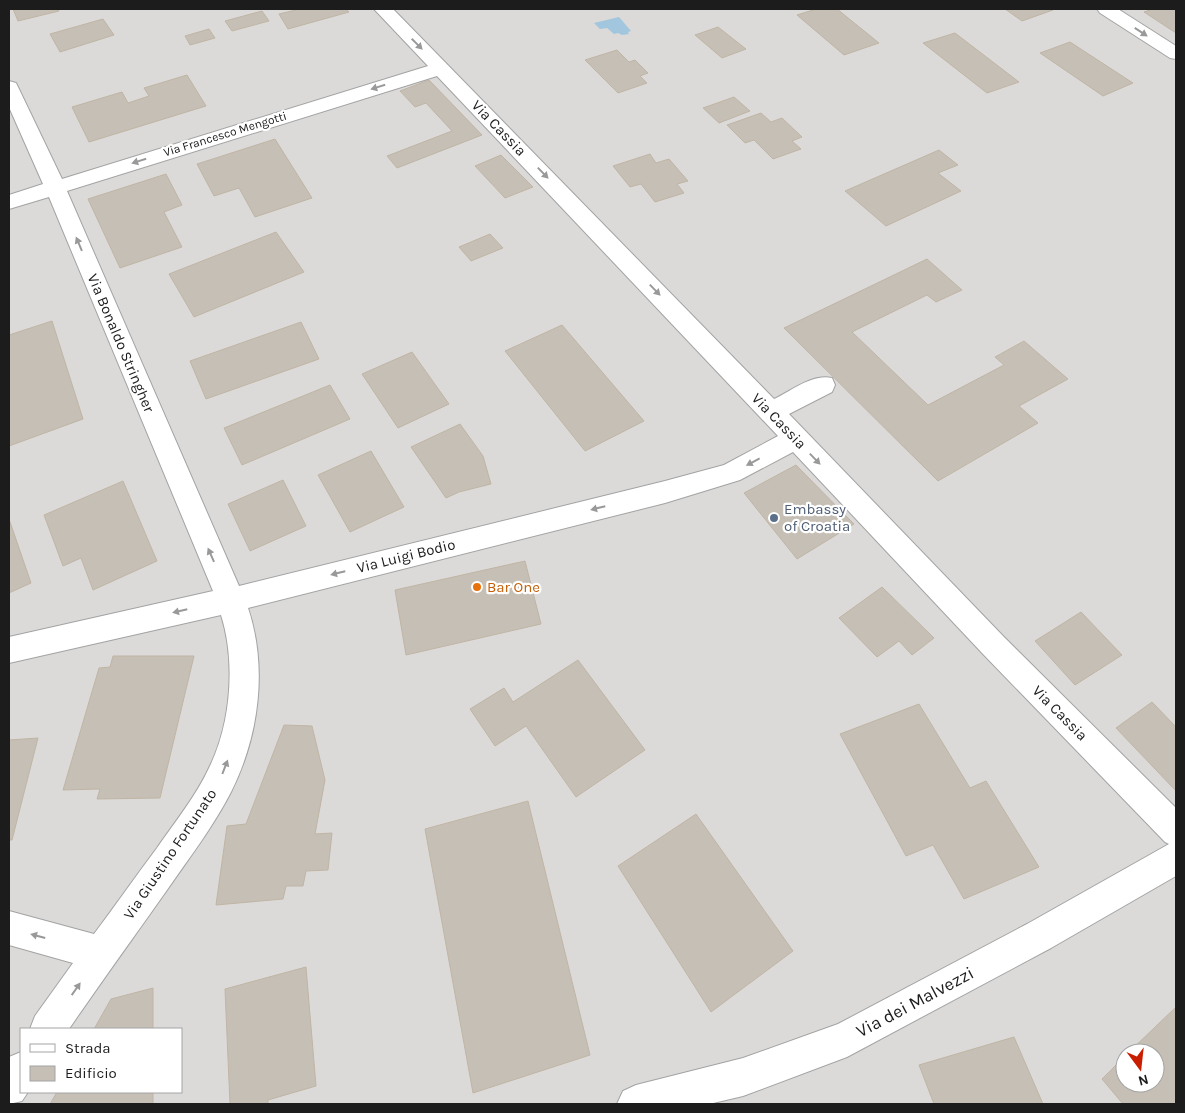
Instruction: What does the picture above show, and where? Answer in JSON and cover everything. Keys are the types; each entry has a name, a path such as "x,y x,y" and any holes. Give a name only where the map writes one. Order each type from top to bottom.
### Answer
{"street":[{"name":"Via Cassia","path":"383,9 442,68 993,645 1176,832"},
{"path":"1106,9 1176,54"},
{"name":"Via Francesco Mengotti","path":"9,202 442,68"},
{"name":"Via Bonaldo Stringher","path":"9,87 55,187 231,600"},
{"path":"771,412 823,385"},
{"name":"Via Luigi Bodio","path":"9,650 231,600 721,477 796,439"},
{"name":"Via Giustino Fortunato","path":"49,1028 195,821 221,778 242,702 244,667 238,620 231,600"},
{"name":"Via dei Malvezzi","path":"636,1104 743,1077 846,1039 1039,936 1176,858"},
{"path":"9,928 102,954"},
{"path":"9,1088 20,1072"}],"shaded area":[{"path":"9,9 1176,9 1176,1104 9,1104"}],"water":[{"path":"619,17 631,31 628,32 629,34 614,34 607,28 600,29 594,23"}],"building":[{"path":"13,9 58,9 59,11 18,21"},
{"path":"300,9 346,9 349,12 288,29 279,14"},
{"path":"816,9 837,9 879,43 844,55 797,15"},
{"path":"1005,9 1051,9 1053,10 1022,21"},
{"path":"1153,9 1176,9 1176,33 1144,12"},
{"path":"262,11 269,21 232,31 225,21"},
{"path":"103,19 114,35 60,52 50,34"},
{"path":"718,27 746,49 722,58 695,35"},
{"path":"209,29 215,38 190,45 185,36"},
{"path":"955,33 1019,82 987,93 923,43"},
{"path":"1070,42 1133,83 1103,96 1040,53"},
{"path":"617,50 629,62 635,60 648,73 640,76 647,83 618,93 585,60"},
{"path":"187,75 206,106 89,142 72,107 122,92 128,103 149,96 144,88"},
{"path":"429,80 482,135 397,168 387,156 452,131 426,103 415,107 400,91"},
{"path":"734,97 750,111 719,123 703,108"},
{"path":"761,113 771,122 782,118 802,137 792,141 801,149 773,159 754,140 745,143 727,125"},
{"path":"275,139 312,198 255,217 239,188 214,196 197,164"},
{"path":"939,150 958,165 938,173 961,191 886,226 845,191"},
{"path":"650,154 656,163 669,159 688,181 677,184 684,193 655,202 641,184 630,187 613,166"},
{"path":"501,155 533,187 505,198 475,166"},
{"path":"166,174 182,205 164,212 182,247 120,268 88,199"},
{"path":"276,232 304,272 194,317 169,274"},
{"path":"490,234 503,248 471,261 459,247"},
{"path":"927,259 962,290 936,302 927,295 852,332 928,405 1004,365 995,357 1024,341 1068,379 1019,406 1038,423 938,481 784,328"},
{"path":"52,321 83,419 9,446 9,335"},
{"path":"301,322 319,359 206,399 190,361"},
{"path":"562,325 644,421 585,451 505,351"},
{"path":"412,352 449,404 398,428 362,374"},
{"path":"330,385 350,419 242,465 224,428"},
{"path":"460,424 483,456 491,484 459,492 446,498 411,447"},
{"path":"371,451 404,507 350,532 318,475"},
{"path":"796,465 854,524 797,559 744,493"},
{"path":"283,480 306,526 250,551 228,504"},
{"path":"123,481 157,561 93,590 81,558 63,566 44,515"},
{"path":"9,519 31,583 9,593"},
{"path":"525,561 541,624 406,655 395,590"},
{"path":"882,587 934,638 912,655 899,641 877,657 839,618"},
{"path":"1081,612 1122,655 1075,685 1035,641"},
{"path":"113,656 194,656 160,798 97,799 100,789 63,790 99,668 110,667"},
{"path":"578,660 645,750 576,797 526,726 495,746 470,709 504,688 513,702"},
{"path":"1152,702 1176,727 1176,791 1116,728"},
{"path":"919,704 970,788 986,781 1039,867 964,899 933,845 906,856 840,734"},
{"path":"284,725 312,726 325,780 315,834 332,833 328,870 306,871 303,886 286,886 283,899 216,905 227,826 246,824"},
{"path":"38,738 12,840 9,840 9,740"},
{"path":"528,801 590,1055 473,1093 425,829"},
{"path":"696,814 793,951 711,1012 618,866"},
{"path":"306,967 316,1086 268,1100 268,1104 230,1104 225,989"},
{"path":"153,988 153,1028 95,1028 111,999"},
{"path":"1176,1007 1176,1104 1123,1104 1102,1079 1115,1066 1115,1093 1165,1093 1165,1043 1138,1043"},
{"path":"1014,1037 1043,1104 934,1104 919,1065"},
{"path":"56,1093 153,1093 153,1104 50,1104"}],"place":[{"name":"Embassy of Croatia","path":"774,518"},
{"name":"Bar One","path":"477,587"}]}
